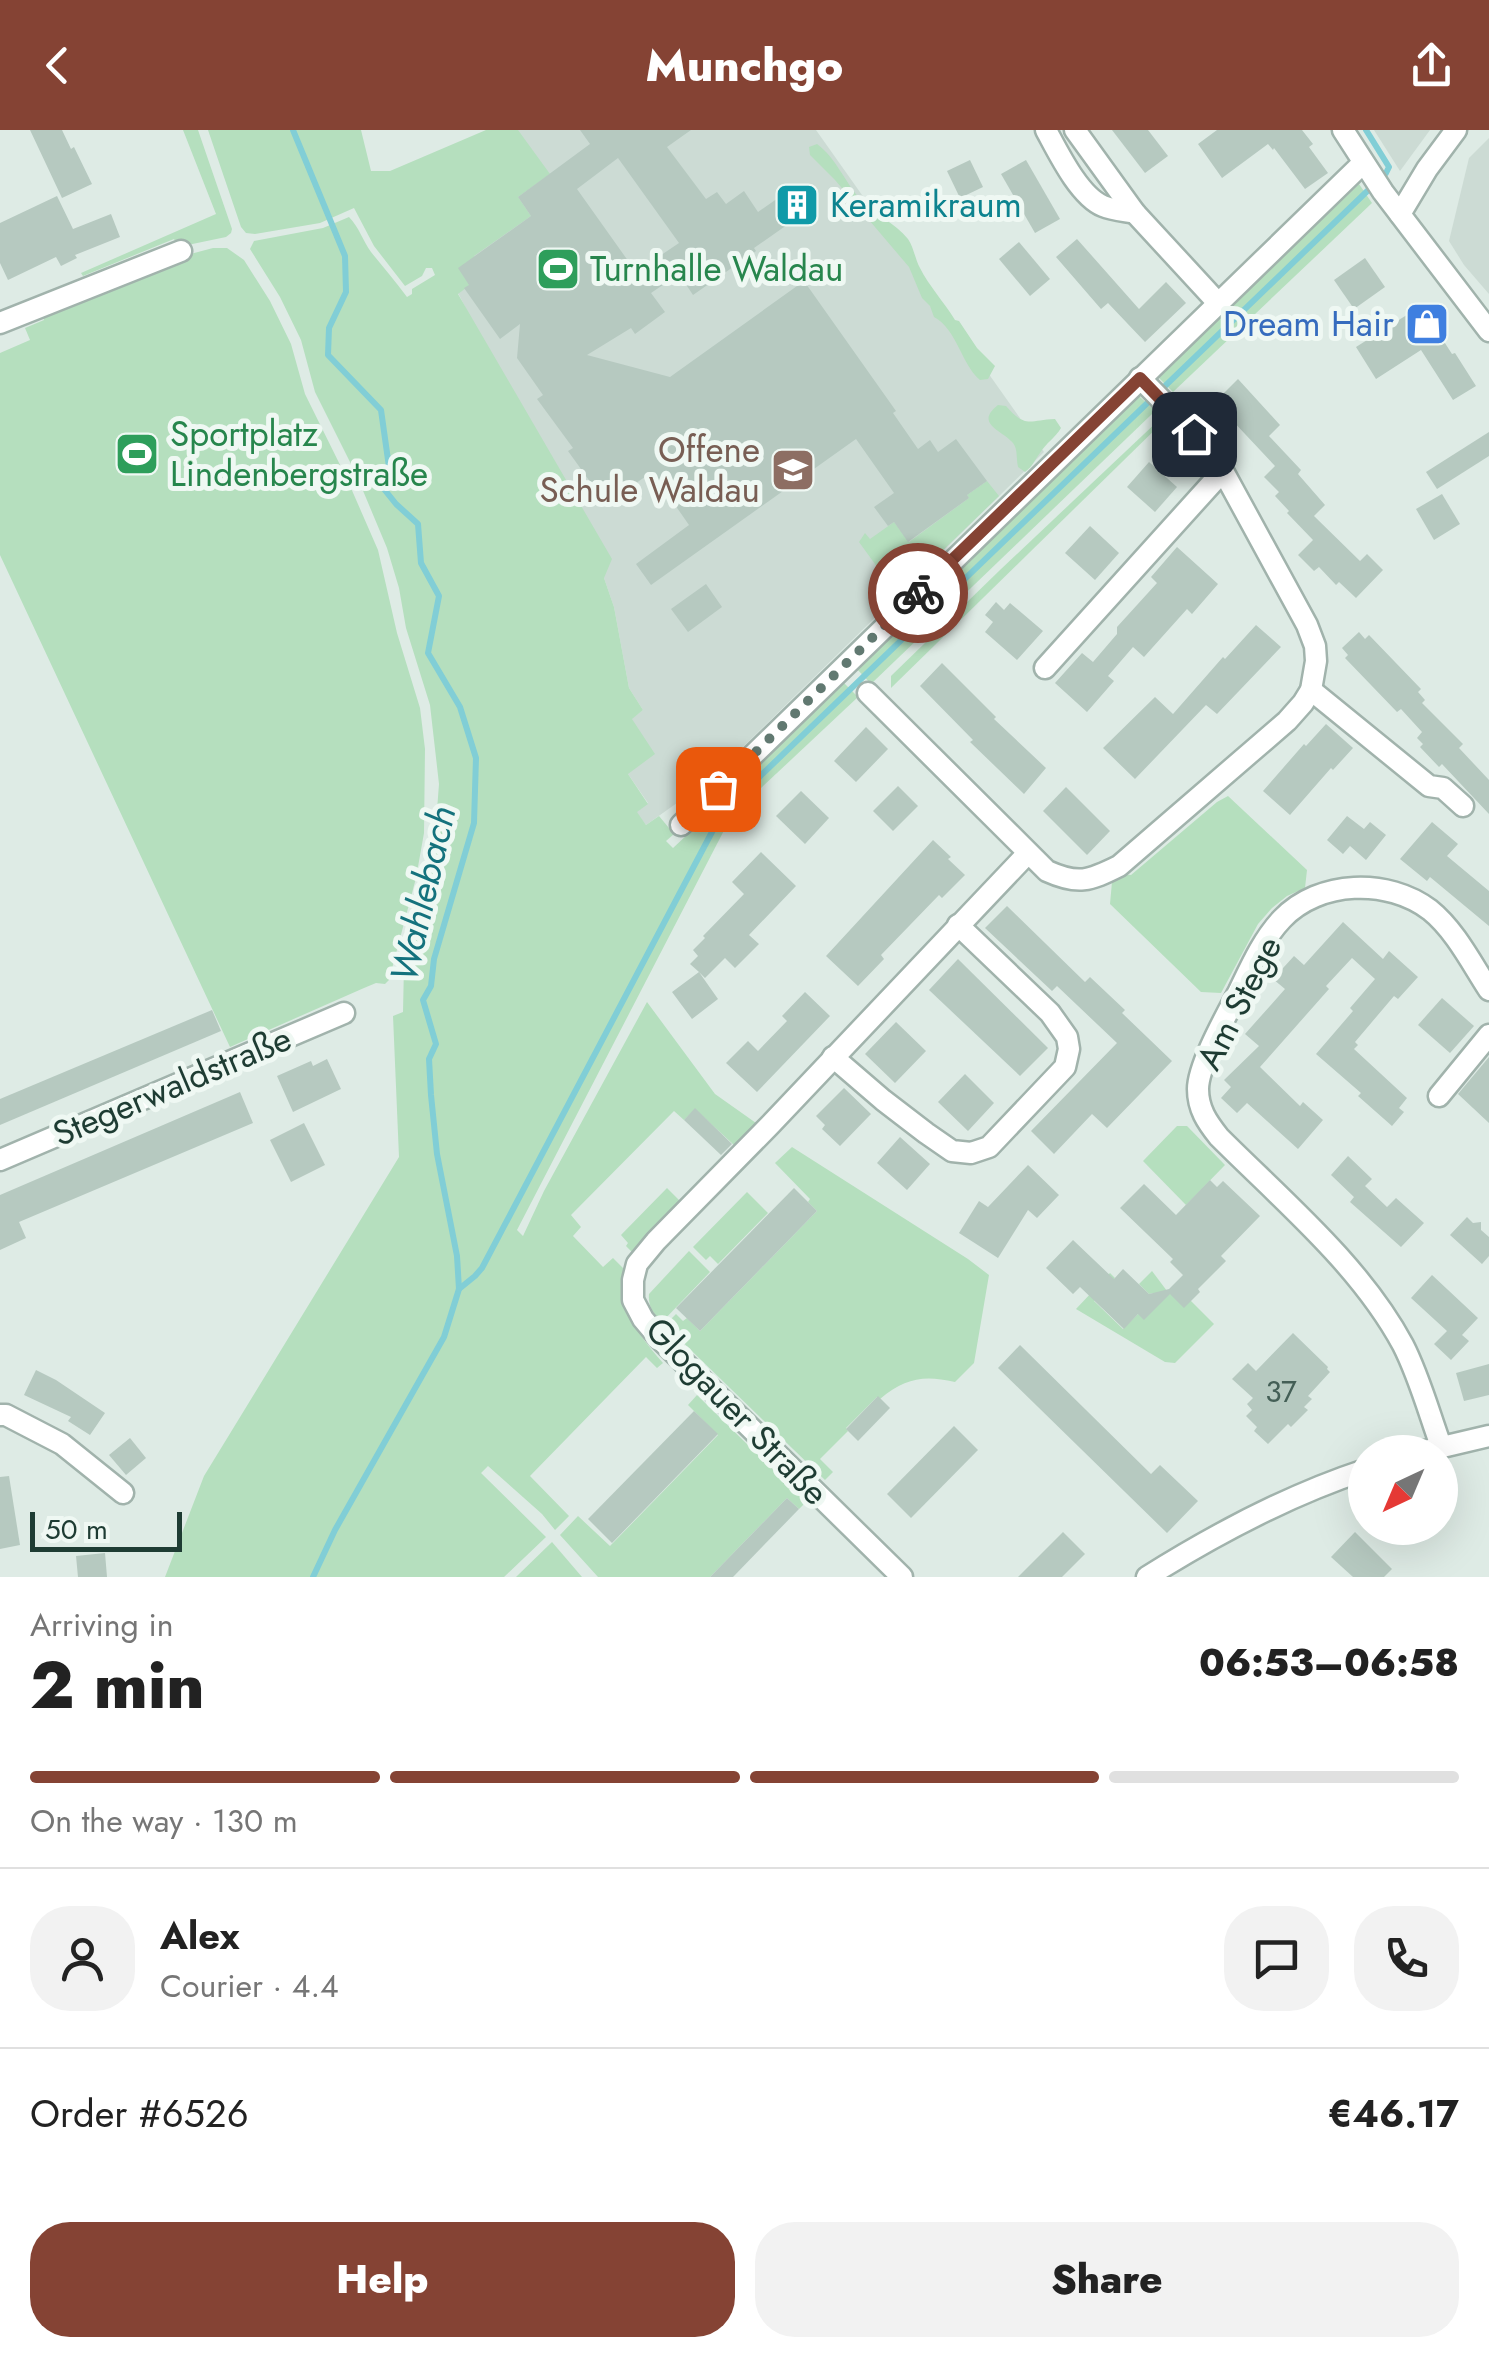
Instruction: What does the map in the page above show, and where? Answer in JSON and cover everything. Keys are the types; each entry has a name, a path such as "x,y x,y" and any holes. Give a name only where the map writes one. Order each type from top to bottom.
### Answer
{"street":[{"path":"1046,130 1089,196 1101,206 1134,213"},
{"path":"1075,130 1134,213 1218,303"},
{"path":"1343,130 1400,214 1489,330"},
{"path":"1400,214 1456,130"},
{"path":"681,825 1151,389 1218,303 1373,177"},
{"path":"3,315 181,250"},
{"path":"868,692 1046,870 1068,880 1092,880 1119,866 1287,721 1311,690 1315,646 1223,471 1151,389"},
{"path":"1046,668 1223,471"},
{"path":"1311,690 1429,786 1444,788 1463,806"},
{"name":"Glogauer Straße","path":"902,1577 658,1338 633,1300 633,1280 637,1264 656,1241 1028,853"},
{"name":"Am Stege","path":"1427,1435 1404,1348 1375,1299 1219,1137 1204,1118 1199,1078 1261,946 1300,904 1334,890 1367,887 1396,893 1432,911 1489,990"},
{"path":"833,1056 882,1100 952,1151 971,1154 989,1147 1002,1134 1064,1067 1068,1037 1050,1014 958,925"},
{"name":"Stegerwaldstraße","path":"0,1160 344,1012"},
{"path":"1438,1096 1489,1035"},
{"path":"0,1415 62,1444 122,1493"},
{"path":"1458,1443 1489,1436"},
{"path":"1146,1577 1266,1511 1348,1477"}],"shaded area":[{"name":"Offene Schule Waldau","path":"486,130 816,130 1044,452 748,742 698,788 646,825 636,812 648,803 628,774 631,719 643,710 629,688 614,607 604,578 458,293"},
{"path":"1374,130 1430,130 1400,171"},
{"path":"1489,138 1489,294 1449,241 1469,158"}],"green space":[{"path":"183,130 198,130 231,233 178,247 174,239 83,276 81,273 216,214"},
{"path":"208,130 361,130 371,171 390,171 486,130 518,130 550,174 518,197 531,216 474,256 486,273 458,294 612,559 604,578 614,607 629,688 643,710 632,719 655,754 628,774 648,804 637,812 646,825 659,816 674,834 666,841 673,848 720,804 732,815 517,1230 523,1236 647,1002 715,1094 756,1126 735,1146 695,1109 684,1120 674,1111 571,1215 581,1227 573,1236 603,1267 613,1258 624,1269 626,1308 663,1363 657,1368 646,1357 530,1476 569,1516 555,1530 488,1466 481,1473 546,1537 504,1577 165,1577 204,1476 399,1157 393,1016 403,1012 404,965 435,836 439,784 430,705 387,548 315,392 301,340 250,249 254,241 323,228 349,217 407,297 412,289 435,275 432,268 426,268 422,276 405,286 374,246 354,208 320,223 246,233"},
{"path":"817,144 860,199 908,239 928,281 995,366 988,379 980,380 948,330 934,317 909,267 810,155 809,147"},
{"path":"1359,184 1372,203 1173,392 1158,377"},
{"path":"227,248 244,260 291,344 305,394 378,550 420,708 425,749 424,833 389,980 230,1047 0,555 0,353 30,340 25,328 44,320 42,313 183,256"},
{"path":"1139,396 1153,409 1152,414 871,684 856,668"},
{"path":"998,405 1006,406 1023,420 1055,419 1061,428 1025,472 1018,467 1013,443 989,422"},
{"path":"1161,418 1167,418 891,688 891,676"},
{"path":"987,481 999,496 909,583 893,562 880,571 859,542 865,533 870,539 894,522 909,542"},
{"path":"842,681 858,697 744,804 730,790"},
{"path":"1228,796 1307,870 1305,888 1287,896 1258,924 1221,993 1201,992 1110,904 1112,882 1122,874 1131,875"},
{"path":"1177,1126 1187,1126 1225,1165 1186,1205 1143,1161"},
{"path":"792,1147 989,1275 974,1363 955,1382 915,1380 880,1399 877,1397 820,1459 833,1472 825,1480 665,1325 676,1314 683,1321 687,1318 700,1331 817,1211 775,1163"},
{"path":"667,1188 680,1201 633,1253 621,1235"},
{"path":"747,1192 768,1213 718,1264 710,1256 706,1260 693,1247"},
{"path":"689,1251 710,1272 662,1322 652,1310 649,1294"},
{"path":"1152,1271 1167,1291 1191,1301 1214,1324 1175,1363 1165,1362 1076,1309 1110,1273 1115,1278 1094,1301 1123,1329 1154,1293 1149,1294 1139,1284"},
{"path":"697,1395 806,1502 799,1509 787,1498 710,1577 598,1577 560,1535 578,1516 610,1546 718,1435 688,1405"},
{"path":"552,1542 582,1577 516,1577"}],"building":[{"path":"30,130 62,130 92,184 62,198"},
{"path":"580,130 691,130 667,147 706,199 717,192 726,204 744,191 758,212 798,184 816,211 797,224 794,220 693,295 679,274 651,293 665,312 635,334 631,328 587,355 670,377 804,281 896,411 893,413 918,449 930,440 938,452 956,439 987,481 908,542 894,522 888,526 874,507 894,493 856,439 651,585 636,564 689,525 652,472 606,504 568,451 573,448 537,399 543,395 517,358 520,324 500,339 464,288 469,285 458,268 531,216 518,197 590,144","holes":["618,158 679,243 636,272 577,189"]},
{"path":"1112,130 1148,130 1168,156 1145,173"},
{"path":"1217,130 1302,130 1328,173 1305,189 1268,144 1222,178 1198,144"},
{"path":"970,160 983,187 960,198 947,171"},
{"path":"1026,160 1060,219 1035,233 1001,174"},
{"path":"57,196 73,229 111,214 120,237 75,255 77,258 61,266 56,257 8,280 0,263 0,223"},
{"path":"1077,239 1139,309 1166,282 1186,303 1145,342 1108,303 1101,309 1056,257"},
{"path":"1019,242 1050,279 1030,296 999,259"},
{"path":"1365,258 1385,287 1354,309 1334,280"},
{"path":"1421,306 1476,386 1453,400 1421,350 1376,379 1356,347"},
{"path":"1238,379 1280,425 1269,436 1301,470 1298,474 1325,505 1314,516 1360,561 1367,554 1383,570 1356,598 1319,567 1314,571 1298,555 1313,540 1287,513 1275,496 1279,492 1264,477 1275,466 1215,402"},
{"path":"1489,432 1489,456 1437,489 1426,472"},
{"path":"1149,462 1177,487 1155,512 1127,487"},
{"path":"1442,494 1460,524 1434,540 1416,509"},
{"path":"1090,526 1119,553 1095,580 1065,553"},
{"path":"1177,547 1218,584 1192,614 1187,609 1144,657 1133,647 1108,676 1114,681 1087,712 1055,683 1082,653 1093,662 1117,634 1117,627 1157,583 1151,577"},
{"path":"706,584 722,607 688,632 671,609"},
{"path":"996,602 1004,610 1010,603 1043,631 1017,660 985,632 993,622 985,615"},
{"path":"1256,625 1281,647 1217,714 1206,705 1135,779 1103,748 1155,697 1173,714"},
{"path":"1359,632 1365,639 1369,635 1421,689 1418,692 1425,700 1422,703 1463,744 1459,748 1489,780 1489,814 1442,764 1439,767 1420,747 1423,744 1417,738 1422,732 1401,709 1397,712 1345,658 1348,655 1342,648"},
{"path":"942,663 1046,768 1024,794 920,686"},
{"path":"1326,724 1353,748 1290,815 1263,791"},
{"path":"866,727 888,749 856,782 834,761"},
{"path":"898,786 918,806 893,831 873,811"},
{"path":"1066,787 1110,831 1087,855 1043,811"},
{"path":"801,791 829,818 805,844 776,816"},
{"path":"1347,816 1364,829 1370,822 1386,835 1366,860 1350,846 1343,854 1327,840"},
{"path":"1432,822 1458,844 1447,856 1489,891 1489,926 1430,877 1427,881 1400,859"},
{"path":"933,840 965,875 942,898 939,895 881,955 884,959 858,986 826,956"},
{"path":"761,852 796,886 749,935 759,944 735,968 725,958 705,978 690,964 698,956 693,950 703,936 744,894 732,882"},
{"path":"1007,906 1085,982 1090,977 1172,1061 1107,1128 1092,1114 1054,1154 1031,1131 1117,1043 1057,986 1052,991 985,928"},
{"path":"1343,922 1383,959 1389,951 1418,977 1398,999 1394,996 1355,1042 1358,1045 1354,1049 1407,1098 1399,1108 1404,1112 1392,1126 1316,1054 1375,979 1352,958 1260,1067 1300,1106 1303,1102 1323,1120 1298,1149 1247,1103 1237,1113 1221,1098 1231,1087 1224,1080 1259,1046 1245,1034 1285,989 1273,979 1294,956 1304,965"},
{"path":"958,959 1048,1048 1020,1076 929,990"},
{"path":"699,972 718,999 692,1019 672,992"},
{"path":"805,992 830,1016 757,1092 726,1063 748,1041 758,1051 787,1021 782,1016"},
{"path":"1442,998 1474,1026 1450,1053 1418,1025"},
{"path":"212,1010 221,1031 0,1125 0,1099"},
{"path":"896,1022 926,1051 895,1083 865,1054"},
{"path":"1489,1057 1489,1123 1458,1094"},
{"path":"327,1059 341,1089 293,1112 277,1076 311,1061 313,1066"},
{"path":"965,1074 994,1103 968,1131 938,1102"},
{"path":"844,1088 871,1114 840,1146 822,1129 825,1125 816,1116"},
{"path":"240,1092 253,1123 19,1222 26,1238 0,1250 0,1195"},
{"path":"695,1108 732,1144 721,1155 684,1120"},
{"path":"304,1123 325,1165 291,1182 270,1140"},
{"path":"900,1137 930,1164 907,1190 877,1163"},
{"path":"1348,1156 1372,1179 1365,1186 1387,1207 1396,1198 1424,1223 1401,1247 1350,1202 1354,1197 1331,1175"},
{"path":"1028,1165 1059,1195 1037,1218 1028,1210 998,1258 959,1233 979,1201 988,1207"},
{"path":"1210,1180 1217,1187 1223,1181 1260,1216 1221,1256 1226,1261 1184,1308 1170,1294 1144,1320 1138,1314 1124,1329 1080,1287 1073,1294 1046,1268 1073,1240 1114,1279 1123,1269 1149,1294 1169,1289 1183,1275 1170,1262 1173,1259 1120,1208 1144,1184 1176,1215"},
{"path":"794,1188 817,1211 700,1331 676,1308"},
{"path":"1467,1217 1473,1223 1481,1222 1481,1230 1489,1237 1489,1256 1482,1264 1450,1235"},
{"path":"1432,1275 1478,1318 1462,1335 1469,1341 1451,1360 1434,1344 1447,1331 1411,1298"},
{"path":"1293,1333 1330,1372 1308,1396 1312,1399 1304,1407 1308,1410 1268,1444 1246,1416 1252,1410 1247,1404 1253,1398 1232,1379 1248,1363 1256,1371"},
{"path":"1020,1345 1151,1474 1160,1465 1198,1501 1167,1533 998,1368"},
{"path":"1489,1364 1489,1395 1464,1401 1456,1373"},
{"path":"36,1370 105,1413 90,1435 68,1421 71,1417 24,1395"},
{"path":"878,1396 890,1408 858,1441 846,1429"},
{"path":"694,1411 718,1434 612,1543 588,1519"},
{"path":"954,1426 978,1450 911,1518 887,1494"},
{"path":"130,1438 146,1458 126,1475 109,1455"},
{"path":"9,1476 20,1545 0,1549 0,1477"},
{"path":"787,1498 799,1509 733,1577 710,1577"},
{"path":"1063,1532 1085,1554 1062,1577 1018,1577"},
{"path":"1348,1539 1348,1545 1368,1545 1392,1569 1384,1577 1353,1577 1331,1557"},
{"path":"105,1553 107,1577 78,1577 76,1556"}],"waterway":[{"name":"Wahlebach","path":"293,130 345,256 346,292 329,328 328,355 381,410 389,467 384,489 418,524 421,563 439,596 428,653 460,707 476,758 474,823 434,959 431,986 423,1000 436,1044 429,1059 431,1095 459,1289 444,1337 335,1530 313,1577"},
{"path":"459,1289 482,1268 722,813 1386,173 1389,167 1366,130"}],"way so far":[{"path":"718,789 918,593"}],"place":[{"name":"Keramikraum","path":"797,205"},
{"name":"Turnhalle Waldau","path":"558,269"},
{"name":"Dream Hair","path":"1427,324"},
{"name":"Sportplatz Lindenbergstraße","path":"137,454"},
{"name":"Offene Schule Waldau","path":"793,470"}],"route":[{"path":"918,593 1140,378 1194,434"}]}
